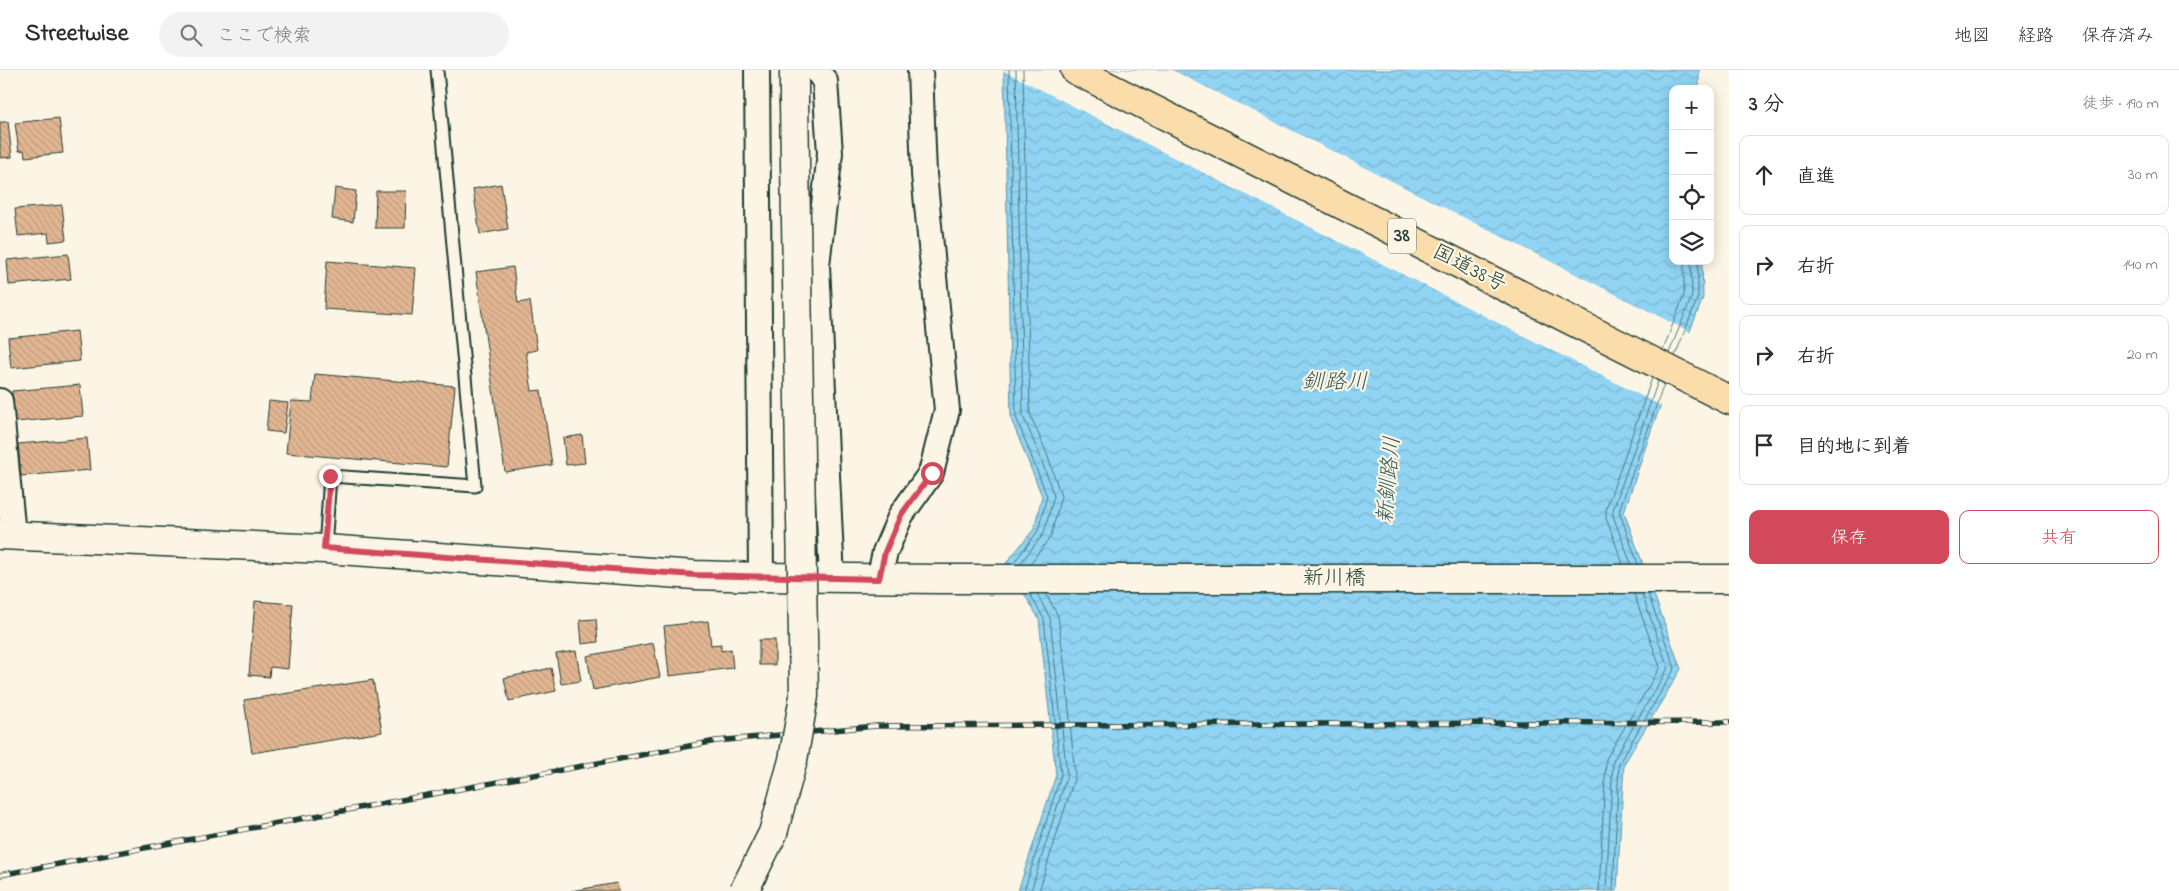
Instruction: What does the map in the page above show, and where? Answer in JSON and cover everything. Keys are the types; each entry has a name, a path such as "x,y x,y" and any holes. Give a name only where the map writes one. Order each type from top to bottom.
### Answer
{"highway":[{"name":"国道38号","path":"1075,70 1729,400"}],"street":[{"path":"757,70 761,577"},
{"path":"744,891 773,833 793,760 804,696 794,70"},
{"path":"816,70 824,81 830,153 816,265 832,579"},
{"path":"879,579 885,552 901,515 932,473 947,410 924,174 920,70"},
{"path":"0,401 7,535"},
{"name":"新川橋","path":"7,535 324,548 695,575 832,579 1729,579"}],"lane":[{"path":"324,548 330,476 475,486 437,70"}],"water":[{"name":"釧路川","path":"1004,70 1699,70 1699,85 1669,85 1669,265 1702,265 1703,298 1653,425 1624,512 1681,669 1624,764 1617,891 1018,891 1056,775 1039,619 1006,563 1034,529 1042,496 1011,419"}],"pier":[{"path":"1002,70 1172,70 1692,333 1663,407"}],"building":[{"path":"59,118 63,153 25,157 24,150 19,151 15,123"},
{"path":"0,122 8,122 12,157 0,158"},
{"path":"501,184 508,229 480,234 473,189"},
{"path":"335,188 356,191 353,222 332,219"},
{"path":"376,191 406,191 405,228 375,228"},
{"path":"62,205 66,240 49,242 48,233 18,236 15,209"},
{"path":"68,254 71,279 9,285 7,260"},
{"path":"327,261 416,268 412,315 324,309"},
{"path":"513,267 518,303 530,301 537,350 526,352 532,391 541,390 552,465 505,472 476,272"},
{"path":"77,331 80,361 11,368 8,338"},
{"path":"315,374 455,386 447,467 286,453 291,401 312,402"},
{"path":"80,385 83,416 15,422 12,391"},
{"path":"269,401 288,403 284,433 266,431"},
{"path":"582,435 585,463 566,465 563,438"},
{"path":"87,438 90,470 21,476 18,444"},
{"path":"255,601 293,604 288,669 270,667 269,677 249,675"},
{"path":"596,619 598,642 582,644 580,620"},
{"path":"708,621 711,645 721,644 721,651 731,649 733,668 669,676 664,626"},
{"path":"759,640 775,640 775,665 759,665"},
{"path":"653,643 660,677 593,690 587,656"},
{"path":"576,651 581,681 561,684 556,654"},
{"path":"551,668 556,691 509,701 504,678"},
{"path":"373,680 382,732 252,753 244,700"},
{"path":"617,883 619,891 571,891"}],"railway":[{"path":"0,875 716,741 876,726 1729,722"}],"route":[{"path":"330,476 324,548 695,575 879,579 885,552 901,515 932,473"}],"water label":[{"name":"新釧路川","path":"1390,480"}]}
